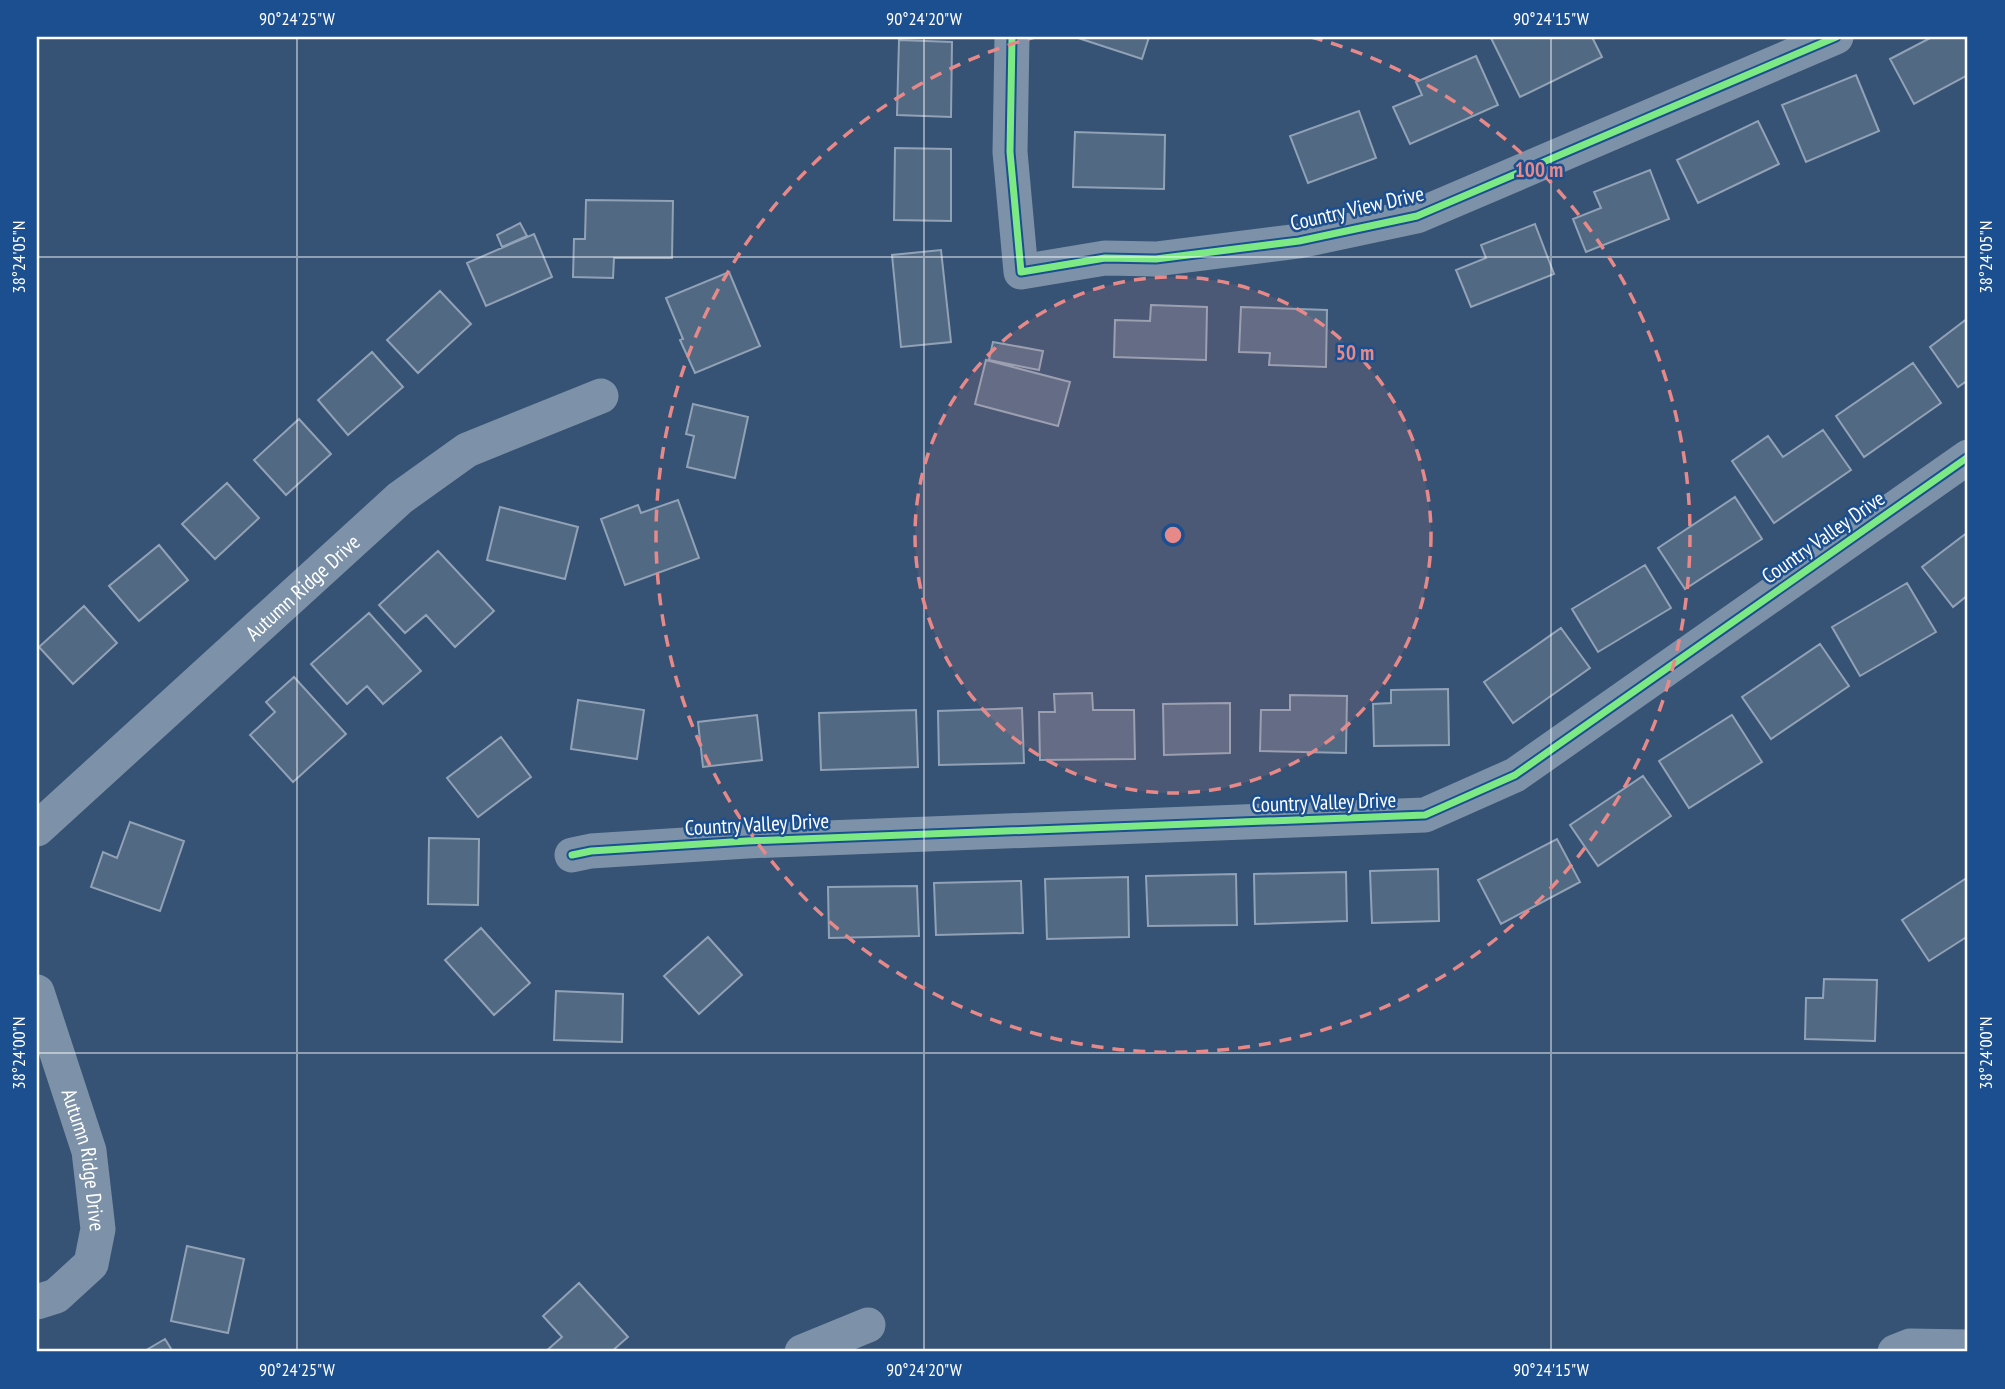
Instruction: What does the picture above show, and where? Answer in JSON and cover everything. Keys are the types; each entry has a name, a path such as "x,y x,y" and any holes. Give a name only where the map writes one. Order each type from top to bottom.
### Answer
{"street":[{"name":"Country View Drive","path":"1012,37 1010,152 1021,272 1105,258 1156,259 1298,241 1417,216 1836,37"},
{"name":"Autumn Ridge Drive","path":"37,829 400,498 467,450 601,396"},
{"name":"Country Valley Drive","path":"572,855 591,851 747,841 1425,815 1515,775 1968,457"},
{"name":"Autumn Ridge Drive","path":"37,992 89,1151 99,1229 91,1264 56,1296 37,1302"},
{"path":"803,1352 867,1325"},
{"path":"1895,1352 1910,1346 1968,1347"}],"building":[{"path":"1075,37 1149,37 1142,59"},
{"path":"1592,37 1602,57 1520,97 1491,38"},
{"path":"1932,37 1968,37 1968,75 1914,104 1890,59"},
{"path":"899,40 952,42 951,117 897,115"},
{"path":"1476,56 1498,105 1410,144 1393,107 1422,95 1416,82"},
{"path":"1856,75 1879,131 1806,162 1782,105"},
{"path":"1359,111 1376,158 1308,183 1290,136"},
{"path":"1758,121 1779,164 1698,203 1677,160"},
{"path":"1075,132 1165,135 1164,189 1073,187"},
{"path":"895,148 951,149 951,221 894,220"},
{"path":"1650,170 1669,219 1586,252 1573,219 1601,208 1594,192"},
{"path":"586,200 673,201 672,258 614,258 613,278 573,277 574,239 585,239"},
{"path":"520,223 527,236 502,247 497,235"},
{"path":"1535,224 1554,274 1471,307 1456,270 1486,258 1481,245"},
{"path":"534,234 552,277 486,306 467,263"},
{"path":"941,250 951,342 901,347 892,255"},
{"path":"729,272 760,346 695,373 666,298"},
{"path":"440,291 471,324 418,373 387,340"},
{"path":"1151,305 1207,307 1206,360 1114,357 1115,320 1150,321"},
{"path":"1241,307 1327,310 1326,367 1269,365 1270,353 1239,352"},
{"path":"1968,318 1968,380 1958,387 1930,347"},
{"path":"993,342 1043,351 1039,370 989,360"},
{"path":"372,352 403,387 348,435 318,400"},
{"path":"986,360 1070,382 1058,426 975,404"},
{"path":"1913,363 1941,403 1864,457 1836,416"},
{"path":"693,404 748,417 735,478 687,467 694,436 686,434"},
{"path":"299,419 331,454 286,495 254,460"},
{"path":"1823,430 1851,470 1774,523 1732,461 1768,436 1783,457"},
{"path":"227,483 259,518 215,559 182,524"},
{"path":"1735,497 1762,539 1685,589 1658,548"},
{"path":"678,500 699,558 625,585 601,519 638,505 641,513"},
{"path":"500,507 578,527 565,579 487,560"},
{"path":"1968,532 1968,595 1953,607 1922,567"},
{"path":"159,545 188,580 139,621 109,586"},
{"path":"438,551 494,611 455,647 426,615 405,633 379,605"},
{"path":"1645,565 1671,608 1598,652 1572,609"},
{"path":"1907,583 1936,632 1860,676 1832,627"},
{"path":"84,606 117,643 73,684 39,647"},
{"path":"369,613 421,671 383,704 367,686 347,704 311,664"},
{"path":"1561,628 1590,668 1513,723 1484,682"},
{"path":"1820,644 1849,686 1771,739 1742,697"},
{"path":"294,677 346,734 293,782 250,735 275,712 266,702"},
{"path":"1448,689 1449,745 1374,746 1373,704 1391,703 1391,690"},
{"path":"1092,693 1093,710 1134,710 1135,759 1040,760 1039,712 1055,712 1054,694"},
{"path":"1290,695 1347,696 1346,753 1260,751 1261,710 1290,710"},
{"path":"578,700 644,710 637,759 571,749"},
{"path":"1230,703 1230,753 1164,755 1163,704"},
{"path":"1022,708 1024,763 939,765 938,711"},
{"path":"916,710 918,767 821,770 819,713"},
{"path":"757,715 762,760 703,767 698,722"},
{"path":"1732,715 1762,762 1689,808 1659,761"},
{"path":"501,737 531,777 478,817 447,778"},
{"path":"1643,776 1671,816 1598,866 1570,825"},
{"path":"130,822 184,841 160,911 91,887 103,852 117,858"},
{"path":"429,838 479,839 478,905 428,904"},
{"path":"1557,839 1580,882 1501,924 1478,880"},
{"path":"1438,869 1439,921 1372,923 1370,871"},
{"path":"1346,872 1347,921 1255,924 1254,874"},
{"path":"1236,874 1237,925 1148,926 1146,876"},
{"path":"1128,877 1129,937 1047,939 1045,879"},
{"path":"1968,877 1968,936 1929,961 1902,920"},
{"path":"1021,881 1023,933 936,935 934,883"},
{"path":"917,886 919,936 829,938 828,887"},
{"path":"481,928 530,983 494,1015 445,960"},
{"path":"708,937 742,975 699,1014 664,976"},
{"path":"1824,979 1877,980 1875,1041 1805,1039 1806,998 1823,998"},
{"path":"556,991 623,994 622,1042 554,1040"},
{"path":"187,1246 244,1259 228,1333 171,1321"},
{"path":"579,1283 628,1337 611,1352 545,1352 562,1337 543,1316"},
{"path":"165,1339 173,1352 143,1352"}],"cycle path":[{"path":"1012,37 1010,152 1021,272 1105,258 1156,259 1299,241 1417,216 1836,37"},
{"path":"572,855 591,851 747,841 1425,815 1515,775 1968,457"}]}
